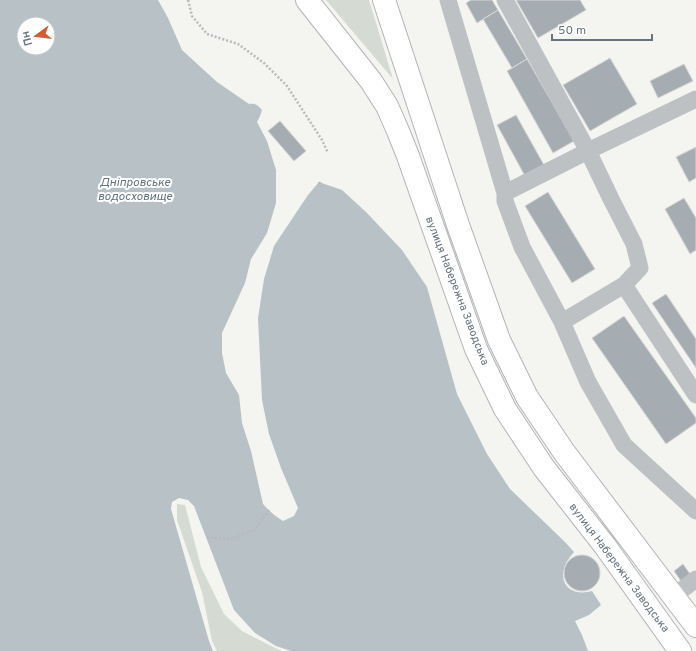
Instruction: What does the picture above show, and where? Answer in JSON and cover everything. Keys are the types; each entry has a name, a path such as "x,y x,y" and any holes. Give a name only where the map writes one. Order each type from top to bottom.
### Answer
{"main road":[{"name":"вулиця Набережна Заводська","path":"307,0 371,81 387,106 406,150 476,349 505,409 544,468 605,546 680,651"},
{"name":"вулиця Набережна Заводська","path":"384,0 458,225 499,340 527,396 564,452 696,626"}],"lane":[{"path":"448,0 505,193 505,201 522,247 562,322 588,382 624,445 696,511"},
{"path":"505,0 588,151 634,244 640,268 624,285 562,322"},
{"path":"505,193 696,99"},
{"path":"624,285 696,395"},
{"path":"674,596 696,579"}],"path":[{"path":"188,0 192,16 207,34 238,44 264,64 287,86 322,140 328,153"},
{"path":"319,182 323,189"},
{"path":"207,538 231,539 254,530 269,510"}],"shaded area":[{"path":"326,0 369,0 393,79"},
{"path":"177,504 185,505 201,567 224,614 242,631 281,651 217,651 212,641 202,592 177,520"}],"water":[{"name":"Дніпровське водосховище","path":"0,0 158,0 168,18 182,50 217,82 249,104 257,105 262,110 257,122 267,141 276,170 276,203 267,233 251,259 245,283 222,333 222,353 226,373 239,395 242,423 251,451 263,504 283,521 294,516 298,508 281,468 269,434 262,400 258,318 264,279 274,246 308,195 319,182 342,190 366,212 402,250 427,287 457,394 487,454 510,489 574,552 564,569 563,576 566,586 580,592 592,591 601,605 589,615 575,621 588,651 291,651 276,646 255,633 234,610 194,506 188,500 179,498 172,502 171,509 213,651 0,651"}],"building":[{"path":"471,0 492,0 498,10 477,23 466,3"},
{"path":"516,0 580,0 586,10 538,38"},
{"path":"498,10 527,59 512,68 483,19"},
{"path":"610,58 637,104 590,131 563,85"},
{"path":"527,59 574,141 553,153 507,71"},
{"path":"684,64 693,81 658,98 650,81"},
{"path":"516,115 544,165 525,176 497,125"},
{"path":"280,121 306,151 294,161 268,131"},
{"path":"696,147 696,178 689,182 676,157"},
{"path":"548,192 595,269 572,283 525,206"},
{"path":"684,198 696,218 696,250 690,254 665,209"},
{"path":"666,294 696,339 696,368 652,303"},
{"path":"624,316 696,418 696,423 666,444 592,338"},
{"path":"582,555 592,558 597,563 600,573 597,583 592,588 582,591 572,588 567,583 564,573 567,563 572,558"},
{"path":"683,564 690,574 681,581 674,571"}]}
